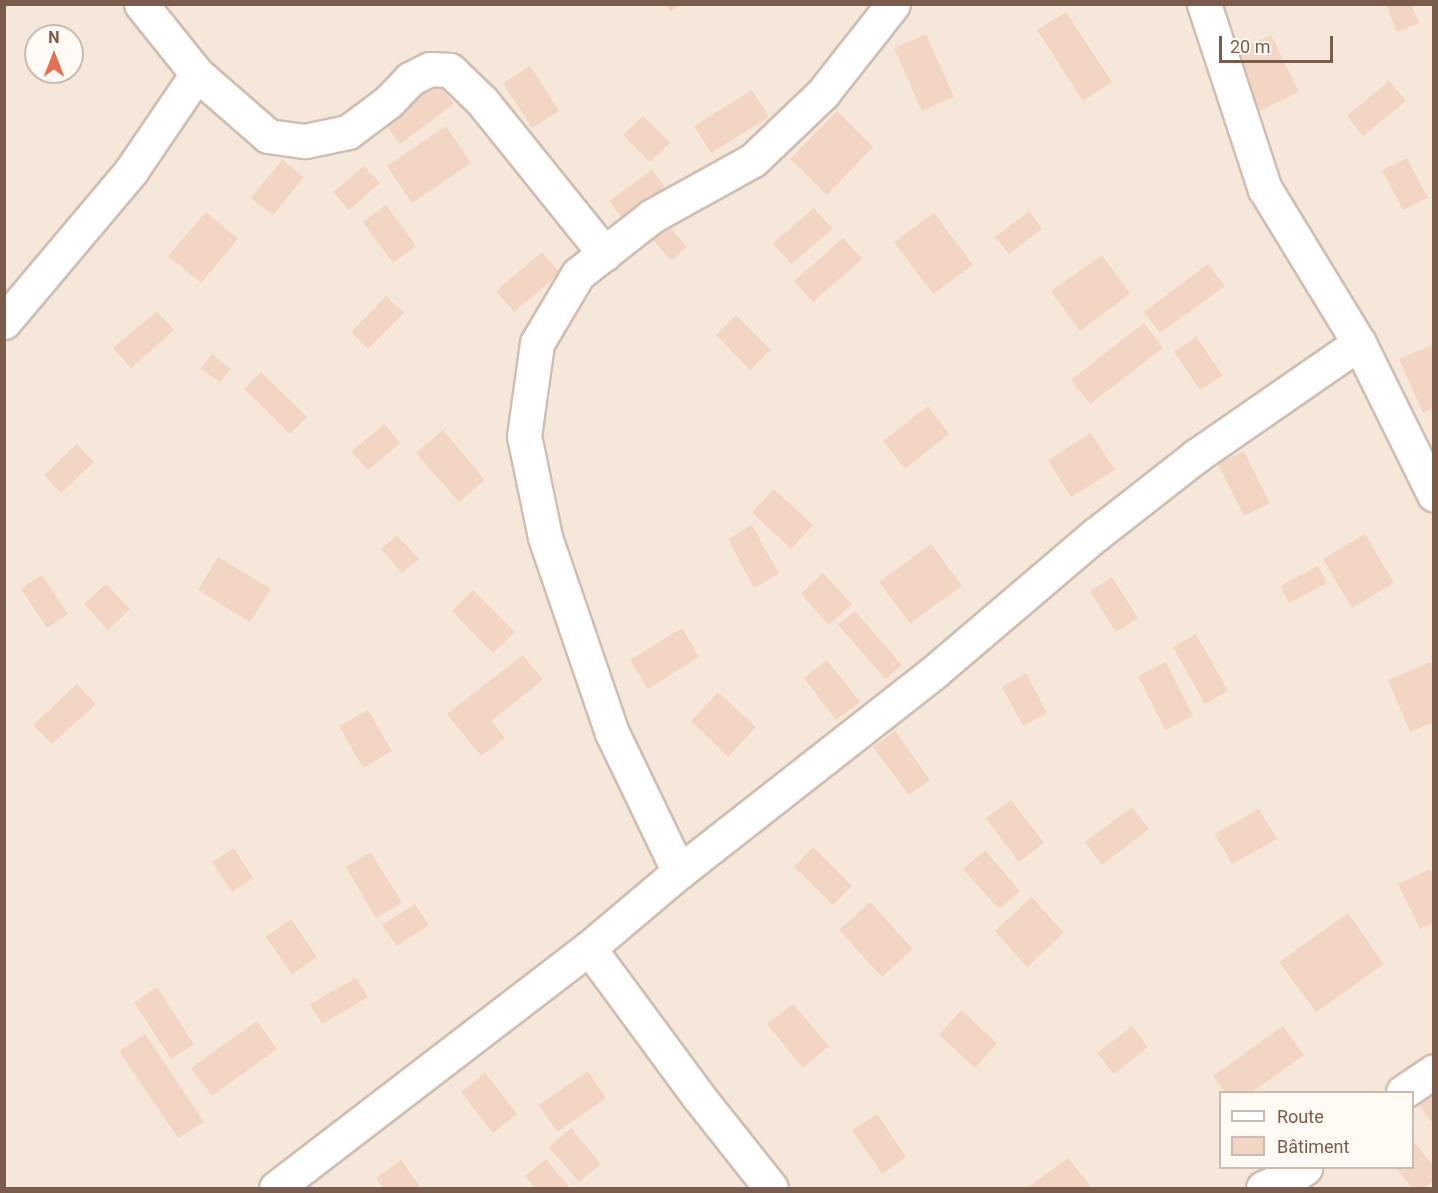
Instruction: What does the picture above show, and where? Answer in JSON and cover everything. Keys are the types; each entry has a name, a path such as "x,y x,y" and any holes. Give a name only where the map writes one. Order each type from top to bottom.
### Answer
{"street":[{"path":"141,4 197,74 268,136 305,141 348,132 388,102 410,79 430,69 450,70 482,101 605,254"},
{"path":"679,872 612,733 545,537 524,436 537,343 578,274 652,216 753,160 823,93 893,4"},
{"path":"1204,4 1265,189 1359,343 1434,495"},
{"path":"4,322 131,171 197,74"},
{"path":"276,1188 590,948 679,872 934,672 1095,536 1196,456 1359,343"},
{"path":"590,948 698,1096 771,1188"},
{"path":"1404,1091 1434,1071"},
{"path":"1263,1188 1302,1169"}],"shaded area":[{"path":"5,5 1433,5 1433,1188 5,1188"}],"building":[{"path":"665,4 680,4 671,12"},
{"path":"1386,4 1411,4 1419,23 1397,32"},
{"path":"1066,12 1112,82 1083,101 1037,30"},
{"path":"926,34 954,97 922,111 894,48"},
{"path":"1271,35 1299,92 1255,113 1227,57"},
{"path":"530,66 559,111 532,128 503,83"},
{"path":"1389,81 1406,101 1363,136 1347,116"},
{"path":"437,82 454,104 400,144 384,122"},
{"path":"752,90 769,117 711,153 694,126"},
{"path":"837,111 873,147 827,195 790,159"},
{"path":"643,116 670,143 650,162 623,135"},
{"path":"446,126 471,163 412,203 387,166"},
{"path":"1407,158 1428,198 1403,210 1382,170"},
{"path":"282,160 304,177 273,215 251,198"},
{"path":"364,166 380,183 349,210 333,192"},
{"path":"652,170 665,188 623,220 609,201"},
{"path":"386,205 416,246 393,263 363,222"},
{"path":"814,208 833,229 791,264 773,243"},
{"path":"1029,211 1042,229 1009,254 995,237"},
{"path":"206,212 238,239 201,283 168,256"},
{"path":"934,213 973,265 933,294 894,242"},
{"path":"665,222 687,247 671,261 649,235"},
{"path":"843,238 862,259 813,302 794,281"},
{"path":"542,252 560,273 514,312 496,291"},
{"path":"1102,255 1130,294 1080,331 1051,291"},
{"path":"1208,264 1225,286 1160,333 1144,312"},
{"path":"386,296 404,313 368,349 351,332"},
{"path":"157,311 174,330 131,368 113,348"},
{"path":"736,315 771,350 750,370 716,335"},
{"path":"1144,323 1163,348 1090,404 1071,380"},
{"path":"1196,337 1223,375 1200,390 1174,352"},
{"path":"1434,344 1434,408 1423,413 1399,359"},
{"path":"212,354 231,369 220,382 201,369"},
{"path":"261,372 307,417 290,434 244,389"},
{"path":"928,406 949,434 905,469 883,441"},
{"path":"384,424 400,443 368,470 351,452"},
{"path":"443,430 485,480 459,502 416,453"},
{"path":"1091,433 1115,470 1071,497 1048,460"},
{"path":"77,444 94,462 61,493 44,475"},
{"path":"1244,451 1270,503 1244,516 1218,464"},
{"path":"774,489 813,525 791,549 752,512"},
{"path":"752,525 779,574 754,588 728,539"},
{"path":"1365,534 1394,583 1352,608 1323,559"},
{"path":"397,535 419,559 402,573 381,549"},
{"path":"931,544 962,586 910,623 879,582"},
{"path":"218,557 271,589 250,622 198,590"},
{"path":"1318,566 1327,583 1289,603 1280,586"},
{"path":"823,573 852,604 829,625 801,594"},
{"path":"42,575 68,614 47,628 21,589"},
{"path":"1112,577 1138,618 1116,632 1090,591"},
{"path":"106,584 130,609 108,630 84,604"},
{"path":"473,590 515,632 493,653 452,611"},
{"path":"855,611 902,665 886,679 838,625"},
{"path":"682,628 699,657 648,689 630,660"},
{"path":"1196,634 1228,691 1205,704 1173,647"},
{"path":"523,655 543,680 491,721 505,738 481,756 447,714"},
{"path":"827,660 860,702 836,720 804,678"},
{"path":"1166,662 1193,716 1165,730 1138,676"},
{"path":"1430,662 1434,670 1434,722 1410,732 1388,680"},
{"path":"1026,673 1047,713 1023,726 1002,687"},
{"path":"77,684 96,704 52,744 33,725"},
{"path":"718,692 756,727 728,757 691,721"},
{"path":"368,710 392,751 363,768 339,726"},
{"path":"895,731 930,780 909,795 873,747"},
{"path":"1011,800 1044,843 1019,862 986,818"},
{"path":"1132,807 1149,829 1102,865 1085,842"},
{"path":"1259,809 1277,839 1232,864 1215,834"},
{"path":"813,847 852,886 833,905 794,867"},
{"path":"234,848 253,878 232,892 212,862"},
{"path":"985,850 1020,891 999,909 963,869"},
{"path":"371,852 402,903 376,918 346,867"},
{"path":"1430,869 1434,877 1434,923 1420,929 1398,884"},
{"path":"1032,897 1064,933 1027,967 995,931"},
{"path":"870,902 913,949 882,977 839,930"},
{"path":"415,904 429,925 397,946 382,925"},
{"path":"1348,913 1384,964 1316,1012 1279,962"},
{"path":"291,919 317,957 292,974 266,937"},
{"path":"356,978 368,997 322,1024 310,1004"},
{"path":"157,987 194,1044 171,1059 134,1002"},
{"path":"793,1004 829,1046 803,1068 767,1024"},
{"path":"961,1010 997,1043 975,1068 939,1035"},
{"path":"257,1021 277,1049 212,1096 191,1068"},
{"path":"1132,1026 1148,1047 1114,1074 1097,1053"},
{"path":"1283,1026 1304,1055 1253,1091 1224,1091 1213,1076"},
{"path":"145,1034 204,1122 178,1138 119,1051"},
{"path":"588,1071 606,1098 557,1132 539,1105"},
{"path":"485,1073 517,1114 493,1133 461,1092"},
{"path":"1434,1083 1434,1120 1431,1122 1414,1096"},
{"path":"877,1114 906,1157 882,1174 852,1130"},
{"path":"571,1128 601,1164 579,1182 549,1147"},
{"path":"1414,1142 1434,1166 1434,1181 1424,1188 1412,1188 1397,1169 1414,1169"},
{"path":"1068,1158 1092,1188 1027,1188"},
{"path":"546,1159 570,1188 535,1188 525,1176"},
{"path":"401,1160 421,1188 383,1188 376,1178"}]}
